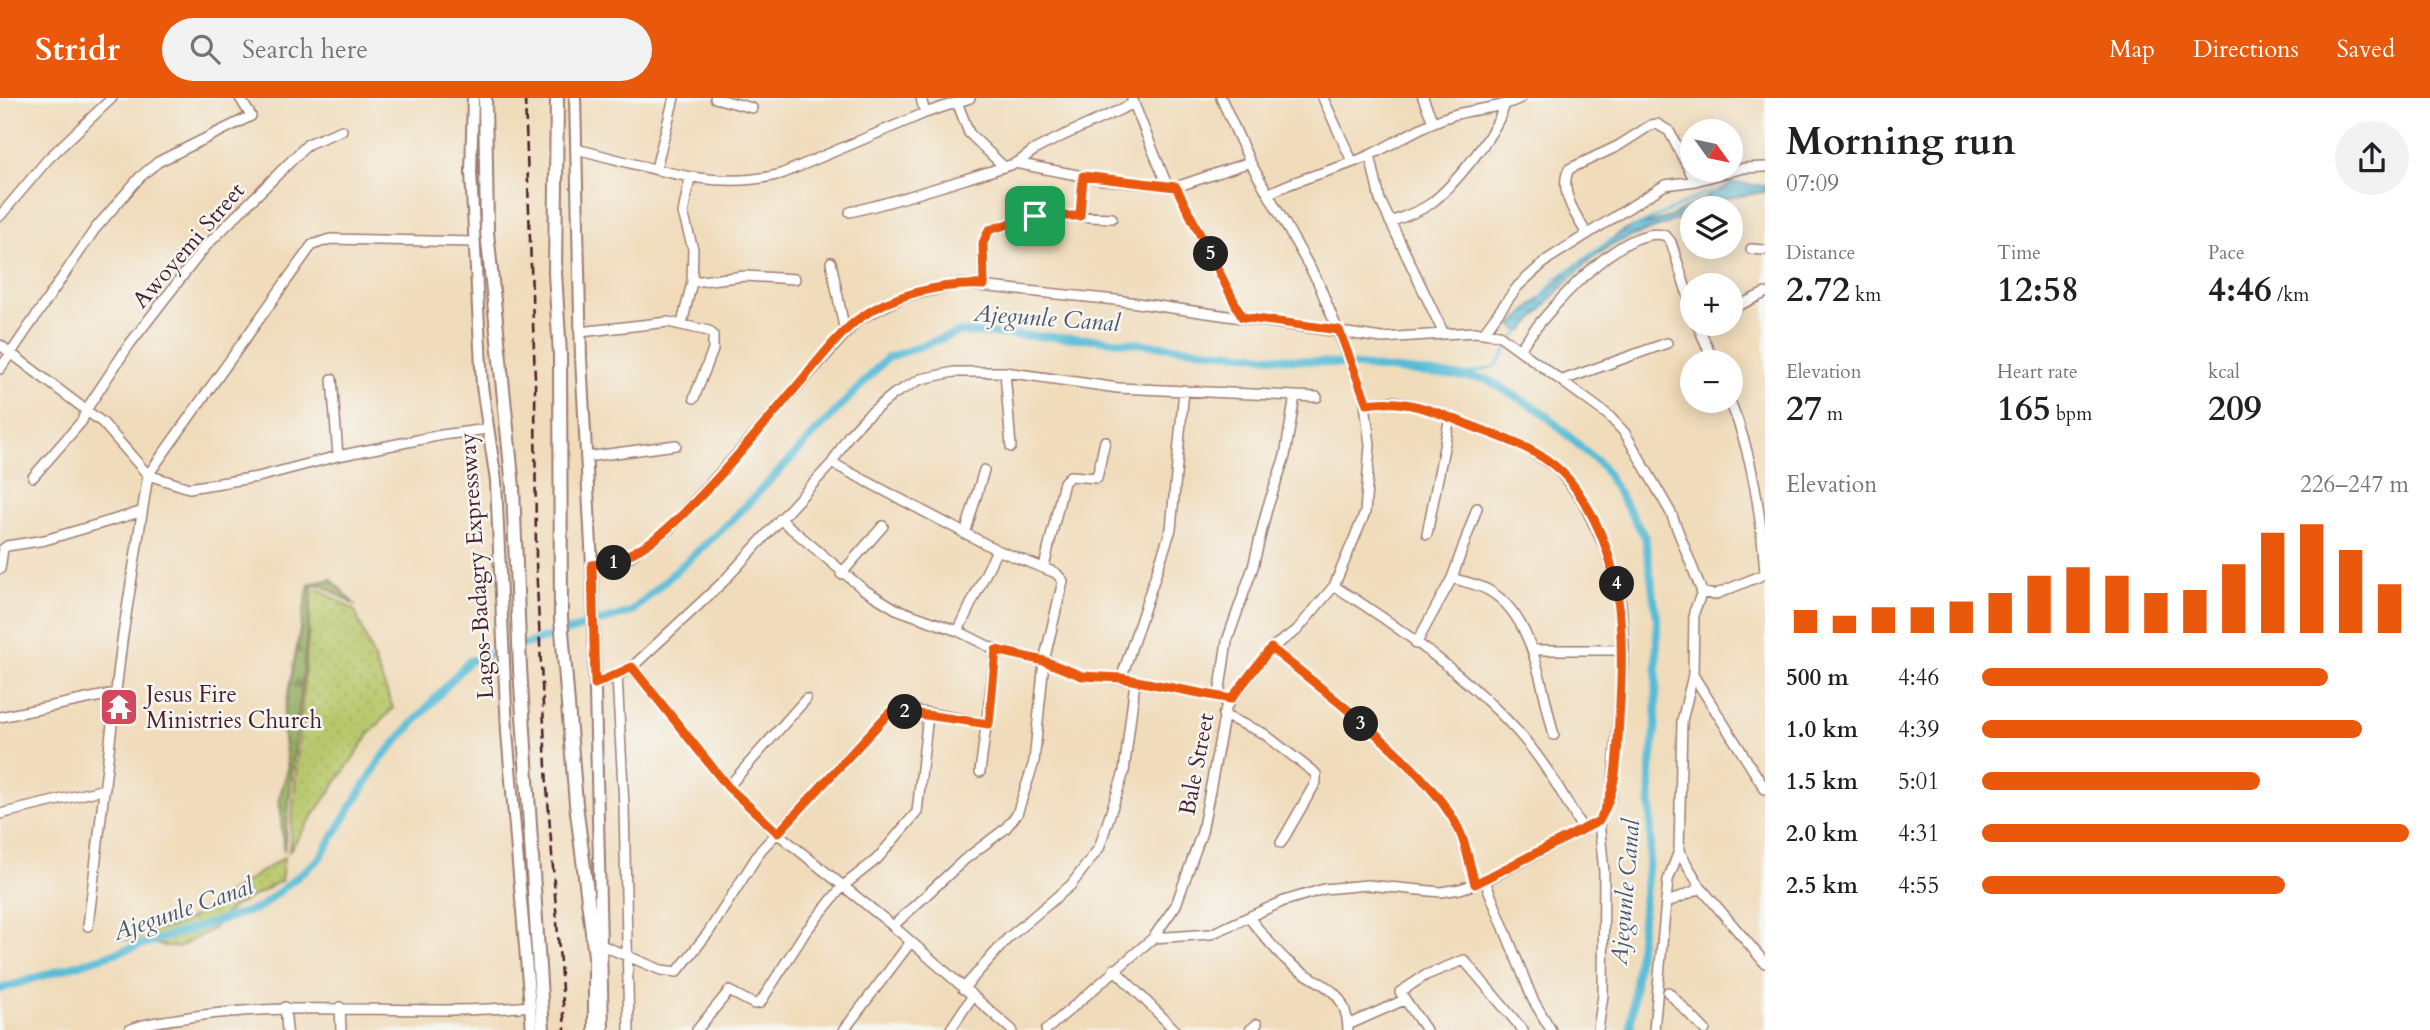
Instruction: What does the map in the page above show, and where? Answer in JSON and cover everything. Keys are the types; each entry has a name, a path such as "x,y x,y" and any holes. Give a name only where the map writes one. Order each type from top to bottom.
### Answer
{"highway":[{"name":"Lagos-Badagry Expressway","path":"485,98 487,232 513,487 520,668 543,1030"},
{"path":"557,98 555,273 560,355 561,618 576,804 595,956 595,1030"}],"main road":[{"name":"Lagos-Badagry Expressway","path":"472,98 482,386 496,481 505,693 531,1030"},
{"path":"575,98 580,332 592,565 603,1030"}],"street":[{"path":"0,216 48,159 112,98"},
{"path":"0,369 119,200 158,162 251,116 240,98"},
{"path":"656,168 674,98"},
{"path":"715,98 752,108"},
{"path":"921,98 925,113"},
{"path":"576,149 690,178 726,183 769,177 860,139 894,128 925,113 970,98"},
{"name":"Bale Street","path":"1045,1030 1153,938 1176,905 1194,858 1215,777 1223,715 1231,699 1271,648 1296,631 1334,586 1365,513 1370,468 1366,400 1318,282 1250,162 1222,98"},
{"path":"1323,98 1352,162"},
{"path":"1423,98 1433,122"},
{"path":"1268,194 1309,174 1370,155 1433,122 1469,111 1504,107 1521,98"},
{"path":"1015,163 1036,149 1132,100 1172,186 1242,317"},
{"path":"957,103 969,133 1002,164"},
{"path":"1390,222 1420,210 1439,196 1487,140 1499,122 1504,107"},
{"path":"1587,234 1570,201 1565,179 1569,169 1657,124 1669,131 1680,152"},
{"name":"Awoyemi Street","path":"33,477 82,421 86,410 129,345 205,247 308,144 342,130"},
{"path":"1370,155 1374,179 1390,222 1444,334"},
{"path":"850,212 963,182 1002,164 1015,163 1083,176 1172,186 1250,162"},
{"path":"1743,168 1765,167"},
{"path":"1080,216 1083,176"},
{"path":"682,324 692,282 693,249 683,213 690,178"},
{"path":"1484,332 1518,286 1536,268 1665,185 1688,182"},
{"path":"984,285 983,243 989,230 1035,216 1112,218"},
{"path":"1517,347 1555,304 1609,255 1654,235 1666,236 1671,242 1681,273"},
{"path":"88,926 116,693 148,475 312,245 330,239 475,242"},
{"path":"1751,249 1765,250"},
{"path":"831,262 845,332"},
{"path":"692,282 745,276 795,279"},
{"path":"592,565 631,556 670,527 714,482 845,332 858,320 903,297 960,284 984,285 1396,338 1484,332 1499,335 1608,415 1636,448 1678,529 1702,592 1694,612 1693,675 1682,721 1679,850 1670,871 1654,1030"},
{"path":"1743,303 1765,293"},
{"path":"580,332 654,323 682,324 709,331 714,341 694,398"},
{"path":"1563,380 1667,342"},
{"path":"0,345 86,410 113,434 148,475 189,488 258,477 338,456 488,429"},
{"path":"595,684 632,667 685,620 832,463 849,435 867,416 894,394 921,379 954,372 1005,372 1118,388 1317,397"},
{"path":"1005,372 1011,447"},
{"path":"332,379 338,456"},
{"path":"1121,678 1171,529 1184,390"},
{"path":"1219,695 1227,641 1286,456 1295,397"},
{"path":"1366,400 1394,401 1450,417 1525,447 1558,469 1582,500 1611,565 1621,604 1624,650 1615,783 1599,821 1605,872 1603,995 1598,1030"},
{"path":"1702,592 1714,595 1765,574 1759,506 1744,435 1735,413"},
{"path":"1427,534 1450,417"},
{"path":"1045,567 1064,482 1070,476 1097,478 1105,441"},
{"path":"586,457 676,445"},
{"path":"832,463 997,550 1045,567 1061,576 1063,585 1044,661 1034,762 1017,814 1005,829 964,860 893,926"},
{"path":"965,534 984,470"},
{"path":"1416,644 1452,579 1476,508"},
{"path":"0,569 3,549 7,546 44,540 141,512"},
{"path":"780,519 841,574 896,608 958,631 996,650 1044,661 1082,676 1121,678 1231,699"},
{"path":"841,574 883,526"},
{"path":"958,631 997,550"},
{"path":"1452,579 1489,590 1521,625 1534,650 1538,679 1554,735"},
{"path":"1334,586 1382,616 1469,686 1519,733 1552,778 1583,830"},
{"path":"1271,648 1385,744 1442,803 1461,834 1475,884"},
{"path":"980,772 989,724 996,650"},
{"path":"1534,650 1624,650"},
{"path":"632,667 728,787 778,833 893,926 1012,1030"},
{"path":"1693,675 1765,789"},
{"path":"617,676 629,1030"},
{"path":"964,989 1008,938 1071,885 1098,848 1125,772 1135,682"},
{"path":"0,717 116,693"},
{"path":"728,787 806,699"},
{"path":"601,945 670,972 682,968 761,850 889,713 894,710 989,724"},
{"path":"697,1030 729,991 754,1004 760,1003 806,931 843,886 877,859 917,812 928,715"},
{"path":"1223,715 1263,733 1316,774 1316,782 1281,843"},
{"path":"0,814 104,789"},
{"path":"1153,938 1211,934 1284,901 1324,889 1367,885 1441,892 1475,884 1599,821"},
{"path":"1679,850 1701,888 1765,963"},
{"path":"1485,881 1533,1000 1551,1030"},
{"path":"1666,904 1701,888"},
{"path":"1249,918 1287,961 1335,992 1346,1012 1348,1028 1404,1000"},
{"path":"844,1030 910,943"},
{"path":"1426,1030 1400,994 1401,990 1426,975 1464,960 1524,1030"},
{"path":"1114,969 1175,1030"},
{"path":"1668,992 1705,1030"},
{"path":"950,1030 972,997"},
{"path":"128,1030 151,1023 230,1011 285,1007 531,1006"},
{"path":"285,1007 287,1030"},
{"path":"340,1007 341,1030"}],"green space":[{"path":"331,579 356,606 322,585 312,586 284,852 279,798 288,769 282,724 309,584"},
{"path":"321,590 355,611 393,708 371,732 289,851 312,591"},
{"path":"284,857 281,881 231,908 212,929 178,948 117,938 180,925"}],"water":[{"path":"1733,183 1765,186 1765,192 1741,196 1709,196"},
{"path":"1680,212 1680,217 1622,240 1595,257 1568,281 1522,332 1512,325 1568,272 1624,230"}],"waterway":[{"path":"1633,228 1704,194 1716,193"},
{"path":"1542,297 1554,280 1612,239"},
{"path":"1513,341 1521,329"},
{"name":"Ajegunle Canal","path":"0,989 259,908 319,859 381,759 469,661 631,612 730,522 887,358 960,332 1094,339 1486,379 1541,411 1602,466 1645,537 1657,619 1656,723 1650,772 1651,840 1630,1030"},
{"path":"1460,376 1496,366 1509,346"}],"railway":[{"path":"525,98 535,379 536,563 547,787 565,1030"}],"place":[{"name":"Jesus Fire Ministries Church","path":"119,707"}],"route":[{"path":"1083,176 1176,187 1242,317 1339,330 1367,404 1394,401 1426,408 1525,447 1558,469 1582,500 1605,547 1621,604 1624,650 1615,783 1599,821 1475,884 1461,834 1442,803 1424,782 1328,694 1271,648 1231,699 1121,678 1082,676 1044,661 996,650 989,724 894,710 778,833 728,787 632,667 595,684 592,565 615,562 631,556 670,527 714,482 831,346 858,320 903,297 960,284 984,285 983,243 989,230 1035,216 1080,216 1083,176"}]}
